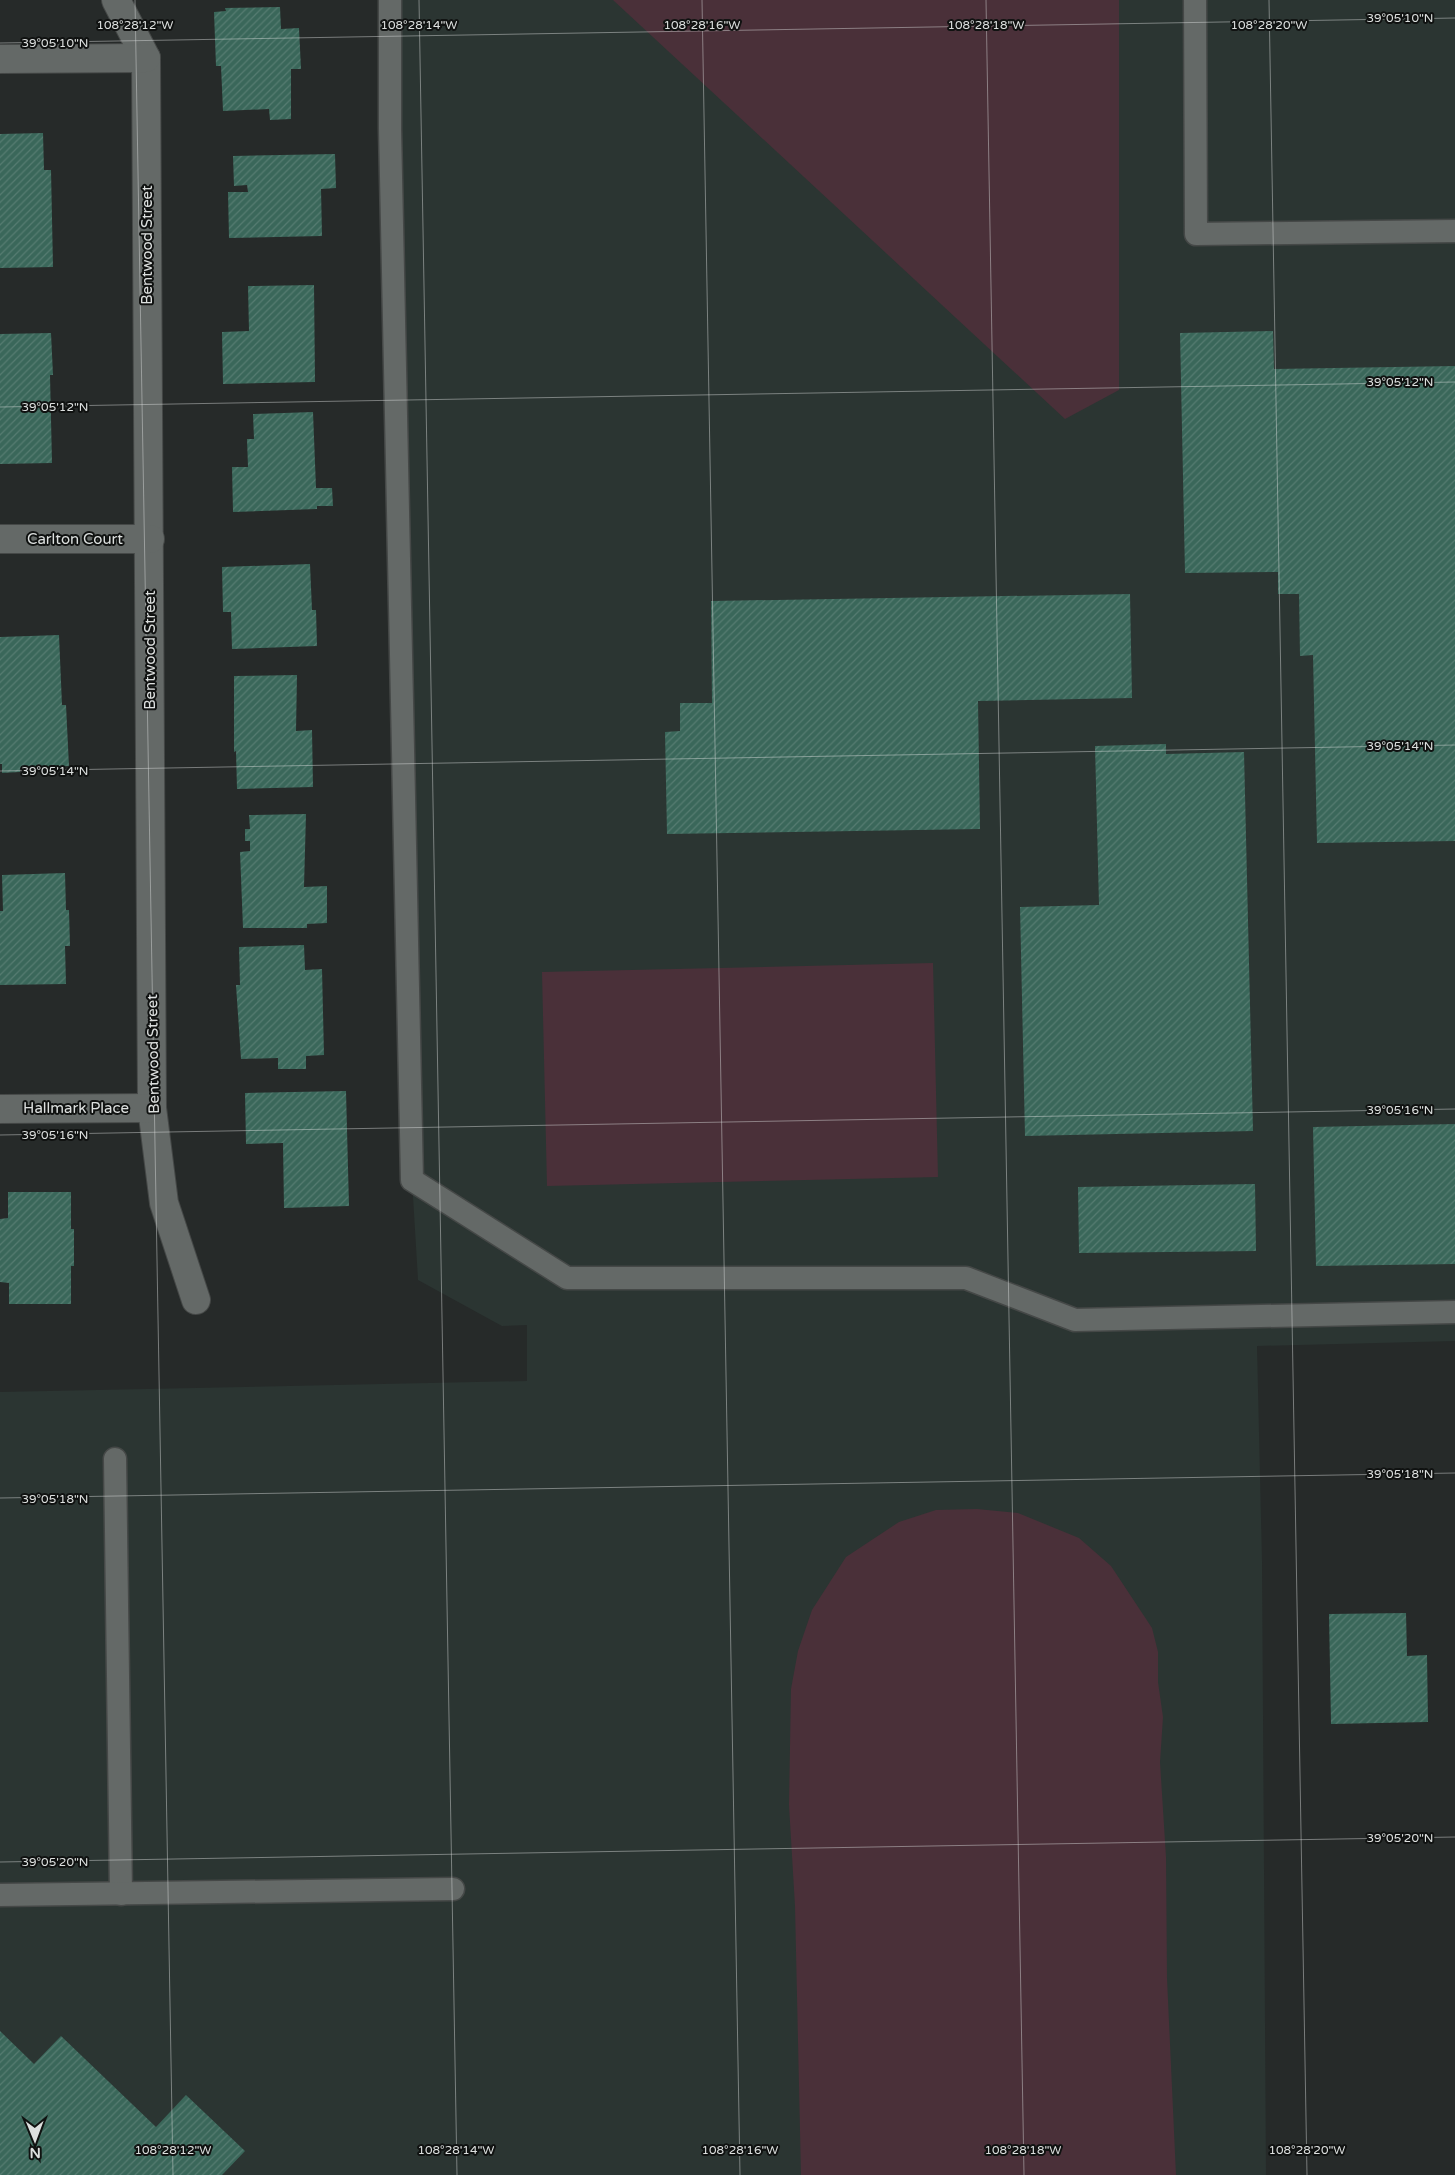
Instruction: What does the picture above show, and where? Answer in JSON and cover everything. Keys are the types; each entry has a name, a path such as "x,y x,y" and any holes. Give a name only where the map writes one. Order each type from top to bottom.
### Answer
{"street":[{"name":"Bentwood Street","path":"116,0 146,58 152,1108 164,1203 196,1300"},
{"path":"0,59 146,58"},
{"name":"Carlton Court","path":"0,539 150,539"},
{"name":"Hallmark Place","path":"0,1109 152,1108"}],"lane":[{"path":"390,0 390,129 412,1180 567,1278 966,1278 1075,1320 1455,1312"},
{"path":"1195,0 1196,234 1455,231"},
{"path":"114,1459 121,1894"},
{"path":"0,1895 453,1889"}],"shaded area":[{"path":"392,0 1455,0 1455,1341 1257,1346 1262,1561 1266,2175 0,2175 0,1392 527,1381 527,1325 502,1326 418,1280 412,1180"},
{"path":"613,0 1119,0 1119,390 1065,419"},
{"path":"933,963 938,1177 547,1186 542,972"},
{"path":"977,1509 1018,1513 1079,1538 1111,1566 1152,1628 1158,1652 1158,1682 1163,1717 1160,1762 1166,1857 1167,1978 1176,2175 801,2175 795,1906 789,1805 791,1689 798,1651 812,1610 846,1557 899,1522 936,1510"}],"building":[{"path":"280,7 281,29 299,28 301,69 291,69 291,119 270,120 269,109 223,111 221,66 216,66 214,12 226,11 225,8"},
{"path":"43,133 44,170 51,170 53,267 0,268 0,134"},
{"path":"335,154 336,188 321,189 322,236 229,238 228,192 248,192 247,185 234,186 233,156"},
{"path":"314,285 315,382 223,384 222,332 249,331 248,286"},
{"path":"1273,331 1274,369 1455,366 1455,841 1317,843 1313,655 1300,656 1299,594 1278,594 1278,572 1185,573 1180,333"},
{"path":"51,333 53,375 50,375 52,463 0,464 0,334"},
{"path":"313,412 316,488 332,488 333,506 317,506 317,509 233,512 232,467 248,467 247,439 254,439 253,414"},
{"path":"310,564 312,610 316,610 317,646 232,649 231,612 223,612 222,567"},
{"path":"1130,594 1132,698 978,701 980,829 667,834 665,732 680,731 680,703 712,703 711,601"},
{"path":"59,635 62,705 66,705 69,766 20,768 20,772 2,773 2,764 0,764 0,637"},
{"path":"297,675 296,731 312,730 313,787 237,789 236,751 234,752 234,676"},
{"path":"1166,744 1166,754 1244,752 1253,1131 1025,1136 1020,907 1099,905 1095,746"},
{"path":"306,814 304,887 327,886 327,923 307,924 307,928 243,928 240,852 250,851 250,841 245,841 245,829 250,829 249,815"},
{"path":"65,873 66,910 69,910 70,946 65,946 66,984 0,985 0,911 3,911 2,875"},
{"path":"304,945 305,970 322,969 324,1055 306,1056 306,1069 278,1069 278,1058 241,1059 236,985 240,985 239,947"},
{"path":"346,1091 349,1206 284,1208 283,1143 246,1144 245,1093"},
{"path":"1455,1124 1455,1264 1316,1266 1313,1127"},
{"path":"1255,1184 1256,1251 1079,1253 1078,1187"},
{"path":"8,1192 71,1192 74,1266 71,1266 71,1304 9,1304 9,1283 0,1282 0,1219 8,1218"},
{"path":"1406,1613 1407,1656 1427,1655 1428,1722 1331,1724 1329,1614"},
{"path":"0,2031 34,2064 61,2036 156,2127 186,2095 245,2151 222,2175 0,2175"}]}
